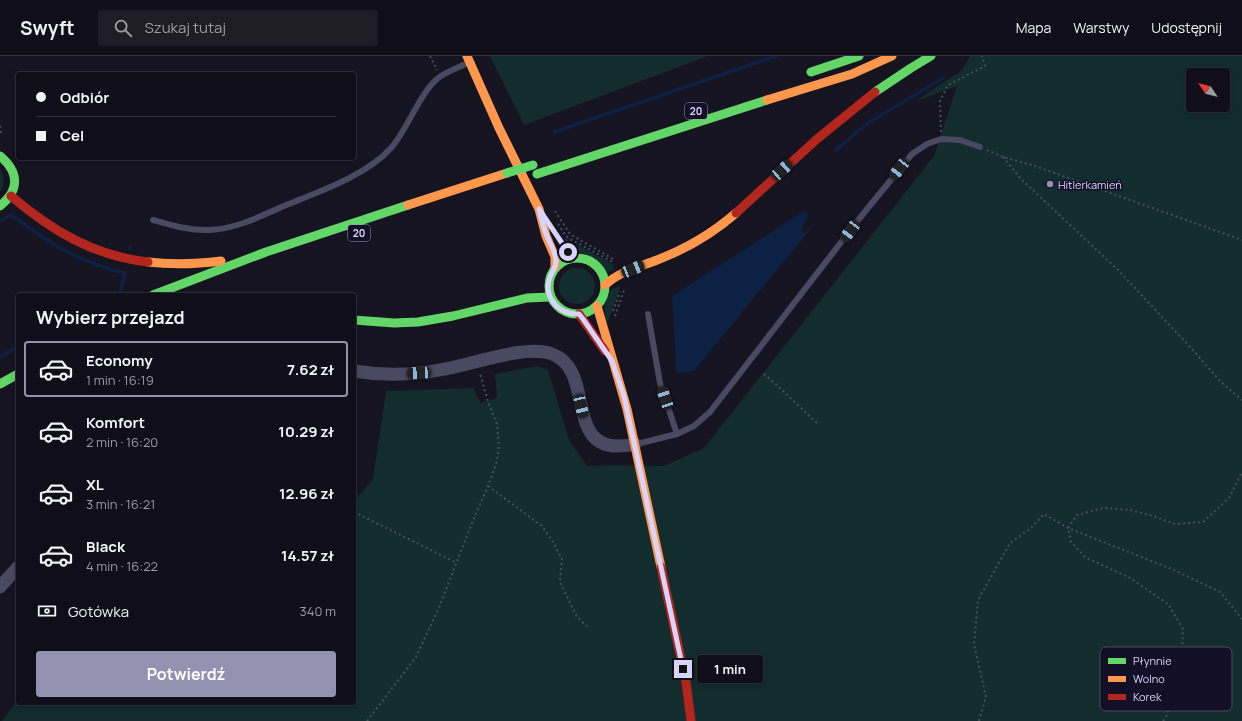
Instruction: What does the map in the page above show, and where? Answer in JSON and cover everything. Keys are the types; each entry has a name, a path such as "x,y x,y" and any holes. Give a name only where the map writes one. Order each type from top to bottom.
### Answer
{"main road":[{"path":"803,75 859,56"},
{"name":"20","path":"158,293 266,252 506,173 540,166 852,74 892,56"},
{"path":"605,285 614,276 686,247 713,231 741,209 782,170 851,110 899,75 931,56"},
{"path":"468,59 499,128 539,209 555,232"},
{"name":"20","path":"517,180 540,166 632,134"},
{"path":"0,156 11,166 14,173 14,187 11,196 0,206"},
{"path":"11,196 55,230 92,249 116,258 142,263 183,266 220,262 266,252"},
{"path":"539,209 546,236 555,257 556,267"},
{"path":"571,254 596,265 601,271 605,285 602,298 597,306 586,313 579,314 569,314 561,310 550,297 548,284 551,274 556,267 571,254"},
{"path":"183,293 226,277"},
{"path":"356,320 382,323 418,322 527,299 544,296 550,297"},
{"path":"597,306 612,361 624,396 686,682 691,721"},
{"path":"579,314 612,361"},
{"path":"0,384 16,375"}],"street":[{"path":"356,371 387,374 419,373 444,370 532,350 553,354 566,363 572,372 585,422 595,438 599,442 610,446 621,447 634,444"},
{"path":"0,587 16,569"}],"lane":[{"path":"153,220 196,230 223,229 259,217 347,178 377,161 391,148 436,80 441,75 468,59"},
{"path":"634,444 677,434 694,426 710,412 912,154 927,144 941,139 960,140 980,147"},
{"path":"648,314 660,383 677,434"}],"path":[{"path":"430,56 434,66 441,75"},
{"path":"941,139 940,101 945,90 948,85 985,66 982,56"},
{"path":"0,126 0,135"},
{"path":"980,147 1003,158 1032,165 1242,240"},
{"path":"1003,158 1022,179 1118,270 1220,381 1242,400"},
{"path":"367,721 416,657 457,563 497,461 499,446 497,424 488,402 477,362"},
{"path":"764,374 819,425"},
{"path":"1182,647 1183,629 1168,604 1130,578 1085,557 1071,542 1068,528 1078,515 1103,508 1130,510 1175,524 1203,522 1229,498 1242,472"},
{"path":"488,486 542,526 562,559 560,582 577,617 588,627"},
{"path":"356,513 457,563"},
{"path":"979,721 986,697 974,644 978,600 1010,543 1031,528 1044,514 1068,528 1174,570 1220,592 1242,619"},
{"path":"1163,721 1168,711"}],"green space":[{"path":"490,56 708,56 524,125"},
{"path":"970,56 1242,56 1242,721 2,721 16,702 16,705 356,705 356,499 373,479 386,391 473,388 481,403 497,398 495,374 538,366 548,370 569,440 587,466 664,466 704,448 934,156 957,86 914,102 962,70"},
{"path":"0,169 4,181 0,192"},
{"path":"563,237 609,262 613,265 614,270 606,272 596,260 573,249"},
{"path":"581,268 590,273 594,279 594,293 590,299 581,304 573,304 564,299 560,293 559,282 564,273 570,269"},
{"path":"620,286 606,326 604,304 610,290"}],"water":[{"path":"804,211 809,215 801,230 805,233 814,223 813,226 694,371 677,372 672,296"}],"waterway":[{"path":"554,132 776,56"},
{"path":"836,150 868,123 943,78"},
{"path":"0,221 11,215 51,243 78,257 125,273"},
{"path":"120,293 125,272"},
{"path":"0,357 16,347"}],"traffic: fast":[{"path":"811,72 859,56"},
{"path":"875,92 931,56"},
{"path":"537,174 767,100"},
{"path":"0,156 11,168 15,181 11,194 0,206"},
{"path":"507,173 533,165"},
{"path":"158,293 266,252 408,205"},
{"path":"571,258 583,258 593,262 601,270 605,280 605,286 605,292 601,302 593,310 583,314 571,314 561,310 553,302 549,292 549,280 553,270 561,262 571,258"},
{"path":"356,320 394,323 418,322 453,316 527,298 550,297"},
{"path":"0,384 16,375"}],"traffic: slow":[{"path":"467,56 499,128 539,209 546,236 555,257 555,267"},
{"path":"767,100 852,74 892,56"},
{"path":"408,205 507,173"},
{"path":"605,285 623,273 668,256 689,246 709,234 736,213"},
{"path":"148,262 185,264 221,261"},
{"path":"597,306 627,409 661,567"}],"traffic: jam":[{"path":"736,213 817,139 875,92"},
{"path":"11,196 26,209 58,231 75,240 110,254 148,262"},
{"path":"579,314 605,351"},
{"path":"661,567 686,682 691,721"}],"place":[{"name":"Hitlerkamień","path":"1050,184"}],"route":[{"path":"568,252 539,209 546,236 556,261 556,267 553,269 548,284 550,297 561,310 569,314 579,314 583,319 612,361 624,396 683,669"}]}
